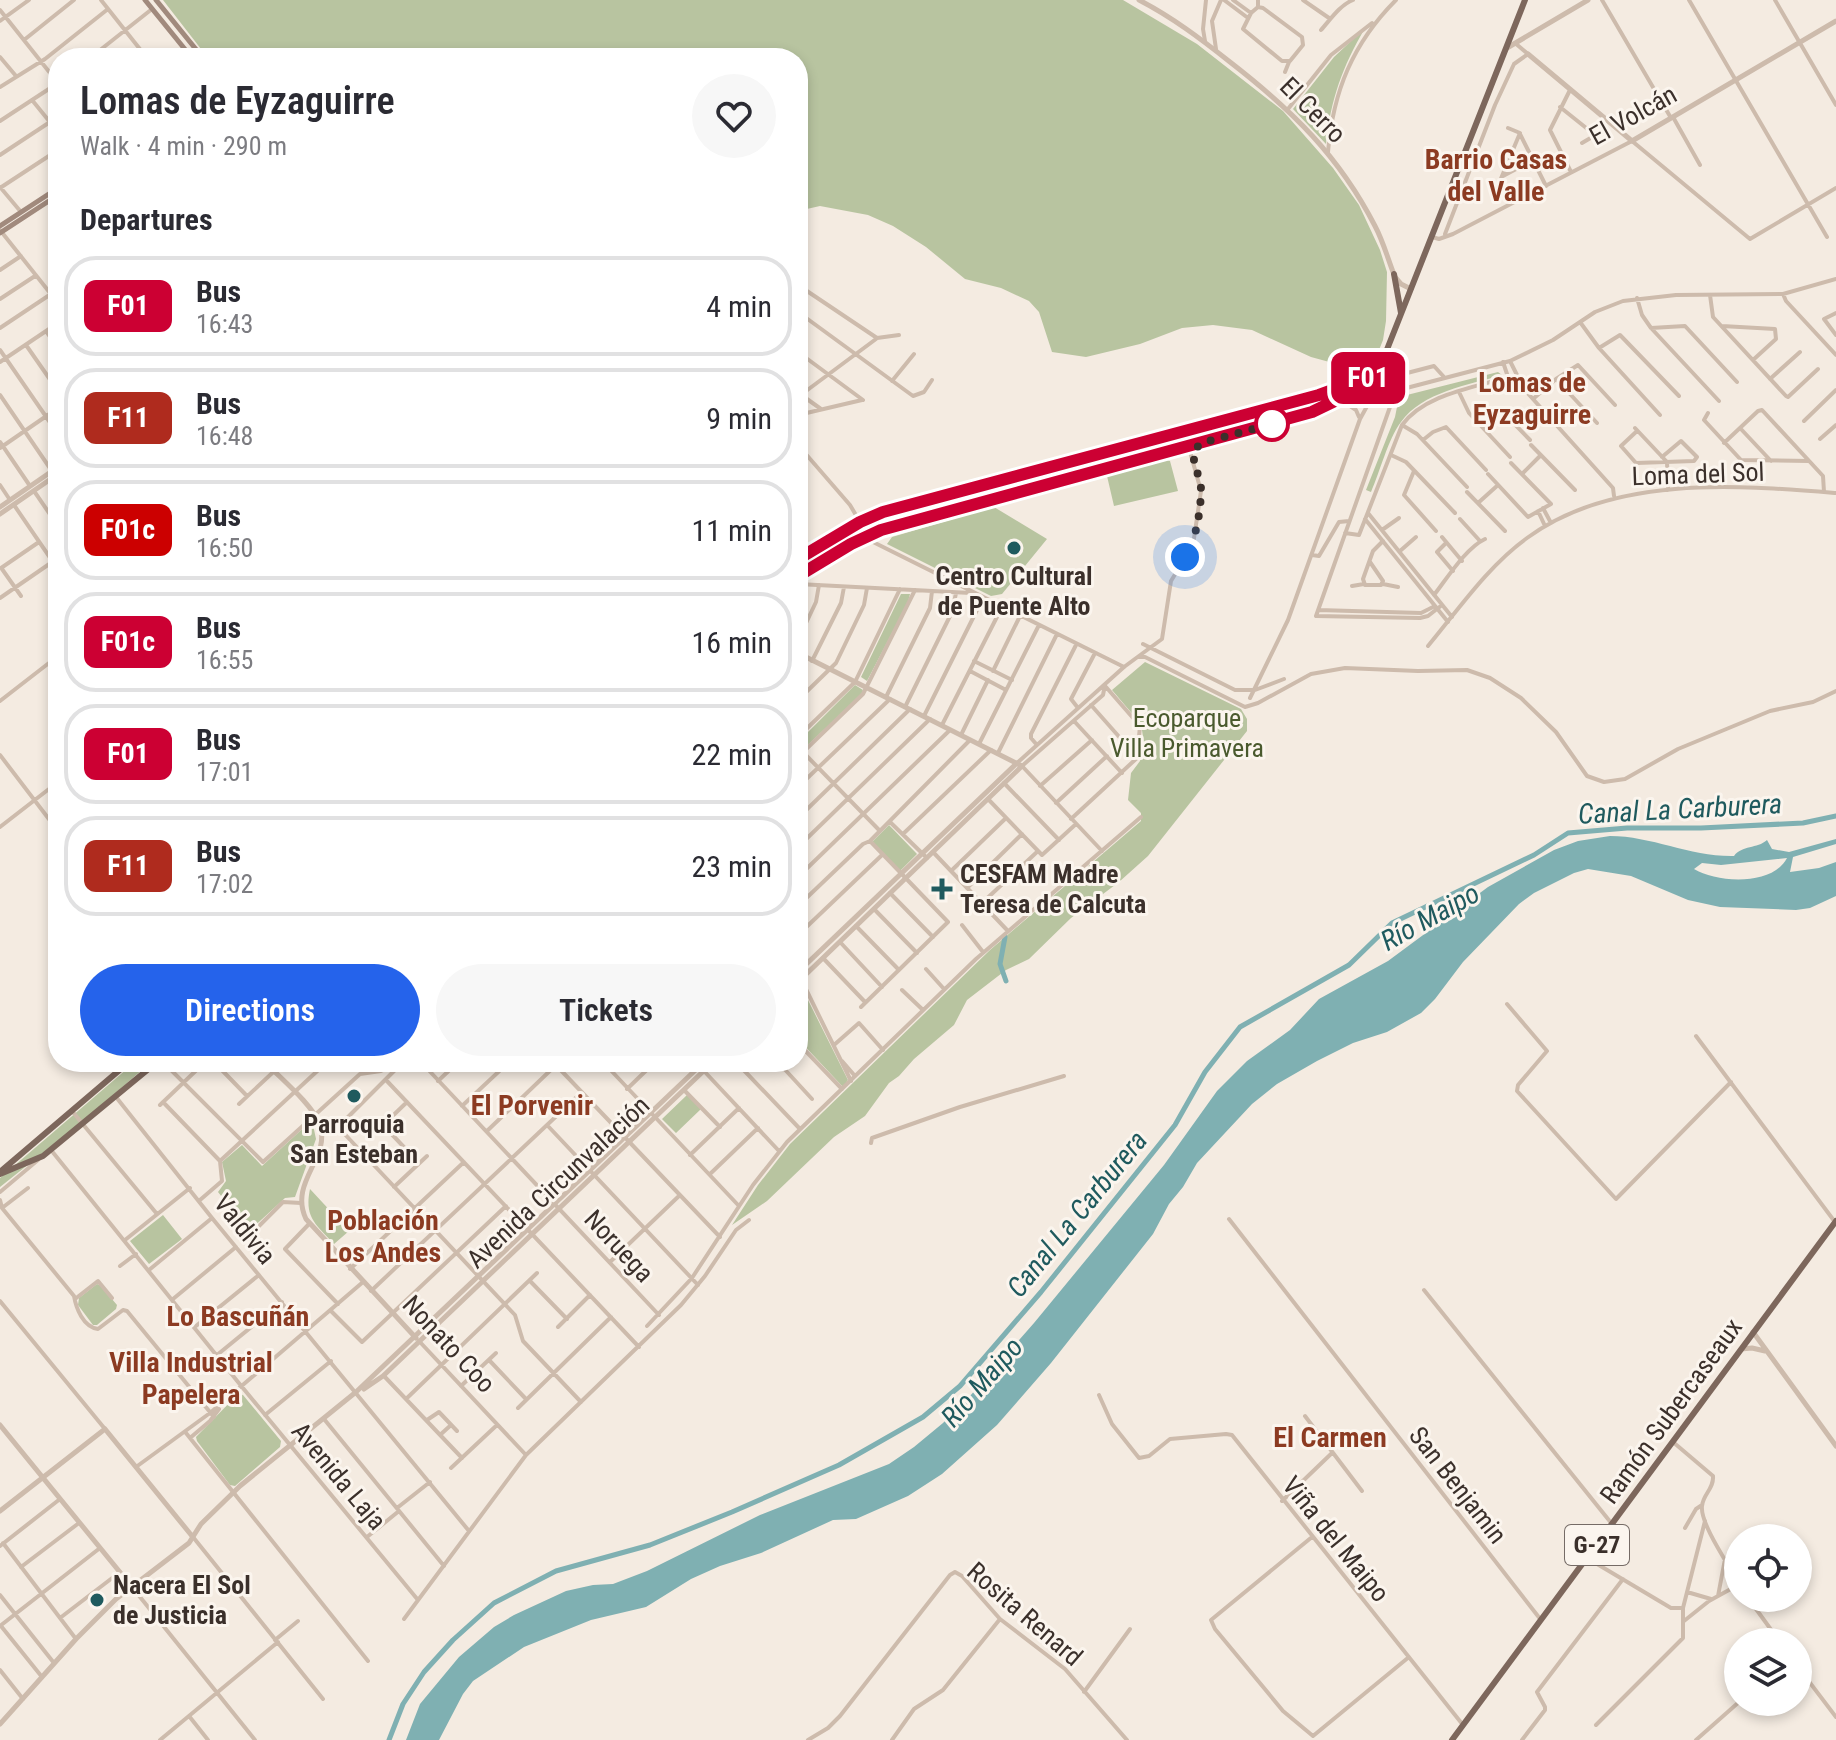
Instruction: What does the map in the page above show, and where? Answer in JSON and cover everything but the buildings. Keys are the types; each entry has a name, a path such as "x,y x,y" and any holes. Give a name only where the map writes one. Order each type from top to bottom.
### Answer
{"main road":[{"path":"145,0 184,48"},
{"path":"156,0 195,48"},
{"path":"808,573 863,537 912,521 1344,401 1371,376 1386,352 1525,0"},
{"path":"1485,101 1495,105"},
{"path":"0,230 48,194"},
{"path":"0,230 48,201"},
{"path":"1394,274 1401,317"},
{"path":"808,553 860,522 911,505 1319,395 1371,376"},
{"path":"1266,409 1272,415 1270,424"},
{"path":"1098,455 1102,470"},
{"path":"911,505 908,514 912,521"},
{"path":"831,539 837,543 838,552"},
{"path":"0,1173 117,1072"},
{"path":"0,1173 43,1156 147,1072"},
{"name":"Ramón Subercaseaux","path":"1452,1740 1836,1222"}],"street":[{"path":"0,21 29,0"},
{"path":"24,40 74,0"},
{"path":"101,0 139,48"},
{"name":"El Cerro","path":"1139,0 1197,36 1288,109 1328,152 1376,227 1394,274 1401,284 1411,289"},
{"path":"1205,42 1206,0"},
{"path":"1216,52 1212,21 1223,0 1249,15"},
{"path":"1233,0 1249,15"},
{"path":"1258,0 1258,7 1243,27 1282,61 1289,61"},
{"path":"1303,0 1329,18"},
{"path":"1321,30 1349,0"},
{"path":"1288,109 1331,55 1396,0"},
{"path":"1506,48 1588,0"},
{"path":"1602,0 1700,165"},
{"path":"1689,0 1827,237"},
{"path":"1775,0 1836,105"},
{"path":"1258,7 1304,40 1285,72"},
{"path":"58,48 108,9"},
{"path":"102,48 152,9"},
{"path":"0,10 48,70"},
{"path":"1328,152 1334,106 1343,76 1358,46 1377,19"},
{"name":"El Volcán","path":"1432,237 1439,239 1453,234 1632,141 1836,21"},
{"path":"1197,36 1203,29"},
{"path":"1515,43 1750,239 1836,188"},
{"path":"1445,235 1495,105 1514,64 1521,56 1528,54"},
{"path":"0,87 48,56"},
{"path":"0,57 16,76"},
{"path":"0,121 48,90"},
{"path":"1570,90 1550,132 1571,172"},
{"path":"32,100 48,120"},
{"path":"1560,107 1597,134 1582,143"},
{"path":"0,155 48,123"},
{"path":"1508,128 1520,133 1546,186"},
{"path":"1497,188 1520,133"},
{"path":"21,212 0,187 48,156"},
{"path":"1502,176 1533,160"},
{"path":"0,230 48,290"},
{"path":"0,270 21,256"},
{"path":"0,299 36,275"},
{"path":"1319,395 1344,401 1359,400 1510,361 1545,345 1595,312 1637,298 1783,294 1836,279"},
{"path":"808,292 877,338"},
{"path":"1783,294 1836,355"},
{"path":"1710,295 1711,313 1788,397 1818,369"},
{"path":"0,328 48,296"},
{"path":"1637,298 1642,315 1651,328 1719,401"},
{"path":"1836,313 1824,319 1836,335"},
{"path":"808,319 913,396 924,392 932,380"},
{"path":"1580,322 1599,348 1660,415"},
{"path":"1651,328 1685,326 1737,382"},
{"path":"1722,326 1770,327 1776,330 1776,339 1753,360"},
{"path":"1728,334 1731,327"},
{"path":"0,362 46,331 48,334"},
{"path":"808,389 877,338 899,335"},
{"path":"1599,348 1620,335 1679,396"},
{"path":"26,345 48,377"},
{"path":"0,350 48,419"},
{"path":"1770,379 1800,352"},
{"path":"892,381 914,354"},
{"path":"808,360 863,400 808,412"},
{"path":"1510,361 1524,389"},
{"path":"1503,362 1508,377 1524,389 1613,488 1614,496"},
{"path":"1380,365 1391,378"},
{"path":"1533,399 1573,367 1580,366 1615,405"},
{"path":"1358,386 1437,367 1447,378"},
{"path":"1427,368 1434,375 1430,381"},
{"path":"1345,533 1357,536 1402,425 1418,408 1508,377"},
{"path":"1556,379 1597,423"},
{"path":"1396,390 1317,613 1414,616 1439,605"},
{"path":"1423,440 1446,427 1528,517 1551,504 1463,405 1459,392"},
{"path":"1804,421 1835,392"},
{"path":"0,395 48,462"},
{"path":"1250,698 1288,620 1360,419 1372,397"},
{"path":"808,401 821,409"},
{"path":"1344,401 1356,410 1360,419"},
{"path":"1474,418 1500,409 1575,490"},
{"path":"1724,443 1762,410 1824,478 1824,492"},
{"path":"1708,413 1704,420 1741,460 1809,461"},
{"path":"46,416 1,445 48,511"},
{"path":"1402,425 1423,440 1505,531"},
{"path":"1820,439 1836,425"},
{"path":"924,856 933,852 988,799 1037,745 1124,667 1162,639 1171,581 1194,541 1201,491 1188,446 1189,436 1196,428"},
{"path":"1740,428 1771,461"},
{"path":"1662,457 1681,441 1697,456 1694,461 1667,462 1639,464 1621,445 1636,429 1662,457 1667,462 1668,490"},
{"path":"1193,459 1194,450 1201,443"},
{"path":"1391,455 1406,462 1455,513"},
{"path":"1522,474 1541,455"},
{"path":"808,457 850,505 860,522"},
{"path":"1414,471 1404,495 1436,531"},
{"path":"0,514 48,478"},
{"path":"0,485 48,552"},
{"path":"1478,503 1498,485"},
{"name":"Loma del Sol","path":"1428,646 1505,557 1525,539 1551,523 1614,496 1668,490 1749,489 1836,493"},
{"path":"0,507 12,502"},
{"path":"1540,510 1551,523"},
{"path":"1540,510 1545,526"},
{"path":"1367,513 1400,551 1439,605"},
{"path":"1382,530 1399,518"},
{"path":"1365,519 1450,619"},
{"path":"1434,595 1483,540 1460,519"},
{"path":"1312,555 1319,556 1339,522 1361,528"},
{"path":"863,537 1124,667"},
{"path":"1400,551 1416,537"},
{"path":"1442,537 1462,561"},
{"path":"1364,584 1373,551 1383,541"},
{"path":"21,596 1,567 39,542"},
{"path":"1389,548 1393,544"},
{"path":"1445,544 1437,552 1453,571"},
{"path":"1179,568 1187,573 1192,569 1192,563 1185,557"},
{"path":"1370,562 1383,584"},
{"path":"0,598 48,565"},
{"path":"808,582 844,587 974,593"},
{"path":"1352,586 1383,584 1398,587"},
{"path":"808,619 819,585"},
{"path":"844,587 841,603 810,660 1019,765 1102,851"},
{"path":"808,690 836,663 864,605 867,588"},
{"path":"808,727 855,682 900,589"},
{"path":"808,747 863,694 915,590"},
{"path":"808,778 888,698 930,608 932,591"},
{"path":"808,808 907,708 953,610 956,592"},
{"path":"808,837 927,718 983,598"},
{"path":"942,725 1002,607"},
{"path":"993,671 1020,616"},
{"path":"979,744 1039,625"},
{"path":"998,753 1057,634"},
{"path":"1037,745 1031,734 1076,643"},
{"path":"1143,644 1232,689 1255,690 1284,679"},
{"path":"1078,708 1071,699 1095,653"},
{"path":"1139,657 1145,657 1245,707 1311,674 1345,668 1467,670 1490,678 1521,698 1556,732 1587,776 1604,782 1625,779 1678,749 1770,711 1813,702 1836,691"},
{"path":"974,661 1012,680"},
{"path":"0,701 48,664"},
{"path":"970,671 1006,690"},
{"path":"1262,677 1269,685"},
{"path":"961,735 988,680"},
{"path":"808,968 1019,765 1105,692 1105,685"},
{"path":"1071,819 1137,757 1140,726 1105,685"},
{"path":"1091,705 1137,757"},
{"path":"1074,721 1122,773"},
{"path":"808,867 950,730"},
{"path":"808,896 890,822 970,739"},
{"path":"1040,786 1092,740"},
{"path":"903,834 991,750"},
{"path":"0,755 48,818"},
{"path":"1056,803 1107,756"},
{"path":"808,757 880,831"},
{"path":"1004,783 1059,840"},
{"path":"0,827 48,790"},
{"path":"988,799 1040,853"},
{"path":"647,1326 692,1278 739,1206 779,1151 800,1129 1007,930 1141,817"},
{"path":"951,871 1006,818"},
{"path":"890,822 924,856"},
{"path":"982,903 1076,824"},
{"path":"967,888 1022,834"},
{"path":"823,958 863,1005 948,922 870,841"},
{"path":"933,852 1007,930"},
{"path":"808,925 882,855"},
{"path":"808,970 874,909 903,876"},
{"path":"890,893 933,937"},
{"path":"874,909 917,953"},
{"path":"962,925 983,952"},
{"path":"856,926 899,970"},
{"path":"840,942 882,987"},
{"path":"926,969 944,989"},
{"path":"902,990 923,1010"},
{"path":"808,994 853,1079"},
{"path":"1507,1004 1547,1051 1518,1085 1517,1091 1616,1199 1731,1082"},
{"path":"834,1045 859,1023 883,1050"},
{"path":"1696,1036 1836,1222"},
{"path":"808,1053 842,1089"},
{"path":"171,1072 263,1162 364,1072"},
{"path":"195,1072 161,1104 220,1161 222,1181 199,1201"},
{"path":"224,1072 247,1096"},
{"path":"239,1104 273,1072"},
{"path":"253,1232 283,1202 301,1203 303,1185 321,1145 321,1129 315,1116 275,1072"},
{"path":"220,1161 316,1072"},
{"path":"393,1072 338,1126 505,1304 517,1318 523,1341 581,1402"},
{"name":"Noruega","path":"430,1072 659,1315"},
{"path":"438,1081 447,1072"},
{"path":"462,1106 498,1072"},
{"path":"487,1131 547,1072"},
{"path":"563,1072 720,1237"},
{"path":"612,1072 739,1206"},
{"path":"627,1089 645,1072"},
{"name":"Avenida Circunvalación","path":"1,1722 76,1639 132,1587 189,1543 201,1524 232,1492 417,1339 592,1174 694,1072"},
{"name":"Avenida Circunvalación","path":"652,1116 703,1072"},
{"path":"705,1072 779,1151"},
{"path":"746,1072 800,1129"},
{"path":"787,1072 812,1099"},
{"path":"871,1143 872,1138 906,1125 1064,1076"},
{"path":"386,1080 639,1347"},
{"path":"684,1090 720,1127"},
{"path":"371,1291 582,1092"},
{"name":"Valdivia","path":"116,1097 469,1531"},
{"path":"376,1132 407,1102"},
{"path":"690,1155 739,1108"},
{"path":"72,1111 157,1214"},
{"path":"383,1125 419,1163"},
{"path":"547,1125 698,1285"},
{"path":"710,1174 758,1128"},
{"name":"Avenida Laja","path":"51,1150 418,1600"},
{"path":"0,1192 43,1156"},
{"path":"394,1187 427,1156"},
{"path":"350,1269 464,1162"},
{"path":"1,1208 28,1188"},
{"path":"125,1240 190,1188"},
{"path":"610,1262 680,1195"},
{"path":"0,1200 1,1208 75,1299 75,1308 94,1330 125,1310 212,1415"},
{"name":"Nonato Coo","path":"301,1203 309,1224 526,1455"},
{"path":"331,1311 361,1343 506,1206"},
{"path":"149,1270 212,1218"},
{"name":"San Benjamin","path":"1229,1219 1541,1620"},
{"path":"404,1619 526,1455 639,1347 698,1285 736,1230 749,1220"},
{"path":"309,1224 285,1248 338,1304"},
{"path":"173,1299 236,1247"},
{"path":"120,1266 136,1254"},
{"path":"406,1399 537,1273"},
{"path":"195,1327 259,1275"},
{"path":"75,1299 98,1281 112,1298"},
{"path":"530,1281 567,1319"},
{"path":"190,1438 222,1403 363,1282"},
{"path":"1424,1290 1612,1524"},
{"path":"558,1327 590,1295"},
{"path":"0,1301 323,1699"},
{"path":"217,1355 282,1302"},
{"path":"518,1408 611,1317"},
{"path":"1753,1332 1836,1446"},
{"name":"Avenida Circunvalación","path":"356,1392 383,1376 417,1339"},
{"path":"1741,1349 1756,1348 1769,1354"},
{"path":"461,1386 496,1353"},
{"path":"489,1360 525,1398"},
{"path":"265,1415 331,1361"},
{"path":"383,1376 462,1458"},
{"name":"Viña del Maipo","path":"1099,1395 1112,1424 1136,1457 1149,1456 1170,1439 1229,1434 1463,1725"},
{"path":"426,1421 438,1412 457,1431"},
{"path":"136,1467 212,1415"},
{"path":"1305,1416 1362,1491"},
{"path":"323,1418 444,1566"},
{"path":"0,1425 255,1740"},
{"path":"440,1435 451,1425"},
{"path":"451,1468 497,1425"},
{"path":"0,1511 105,1429"},
{"path":"186,1433 368,1661"},
{"path":"1673,1442 1713,1476 1712,1486 1702,1505 1696,1509 1685,1528"},
{"path":"1282,1501 1333,1452"},
{"path":"367,1537 430,1482"},
{"path":"60,1499 2,1544 76,1639"},
{"path":"1702,1505 1705,1521 1724,1556"},
{"path":"1596,1725 1683,1638 1683,1608 1705,1521"},
{"path":"21,1567 79,1523"},
{"path":"1312,1537 1211,1620 1215,1629 1283,1711 1313,1736 1409,1657"},
{"path":"42,1677 0,1626 100,1548"},
{"path":"1587,1558 1671,1608 1683,1608"},
{"path":"1718,1596 1724,1563"},
{"path":"60,1618 120,1572"},
{"name":"Rosita Renard","path":"808,1740 840,1716 951,1573 958,1573 1000,1619 1056,1661 1127,1740"},
{"path":"1522,1740 1545,1710 1537,1692 1623,1579"},
{"path":"1687,1592 1711,1599"},
{"path":"1684,1621 1724,1592"},
{"path":"0,1595 54,1663"},
{"path":"892,1740 914,1709 938,1696 1000,1619"},
{"path":"160,1740 298,1621"},
{"path":"1084,1692 1130,1629"},
{"path":"0,1670 23,1699"},
{"path":"1812,1685 1836,1717"},
{"path":"1696,1740 1724,1715"},
{"path":"189,1716 208,1740"}],"green space":[{"path":"163,0 1123,0 1197,44 1283,111 1333,168 1359,205 1387,272 1383,340 1377,355 1365,361 1333,363 1311,357 1252,330 1213,325 1182,328 1140,344 1086,357 1052,352 1039,312 1029,301 1001,288 965,279 926,247 893,226 868,215 820,206 808,209 808,48 200,48"},
{"path":"1365,28 1339,84 1326,144 1293,109 1334,57"},
{"path":"1498,372 1502,375 1447,391 1410,412 1392,437 1371,492 1366,490 1395,417 1399,397"},
{"path":"1170,461 1178,491 1114,506 1107,476"},
{"path":"994,507 1047,539 1002,594 991,596 887,544 892,537"},
{"path":"901,594 910,594 908,602 867,681 861,677"},
{"name":"Ecoparque Villa Primavera","path":"1145,662 1241,709 1247,719 1247,731 1148,856 1071,918 1029,959 1006,970 967,1000 954,1025 889,1083 865,1116 834,1137 767,1201 732,1225 790,1144 990,950 1141,821 1141,813 1128,800 1131,773 1140,761 1144,743 1141,724 1112,690"},
{"path":"855,685 863,690 808,745 808,732"},
{"path":"889,825 917,854 900,871 872,842"},
{"path":"808,1000 848,1080 843,1087 808,1050"},
{"path":"123,1072 140,1072 0,1187 0,1178"},
{"path":"687,1095 701,1109 676,1133 662,1119"},
{"path":"312,1120 316,1139 295,1197 285,1198 249,1231 218,1192 226,1181 222,1162 242,1145 262,1166"},
{"path":"310,1189 349,1231 334,1244 310,1214"},
{"path":"163,1215 182,1239 149,1264 130,1241"},
{"path":"97,1284 117,1305 97,1325 93,1325 78,1305 79,1298"},
{"path":"238,1394 243,1395 281,1441 280,1447 235,1486 230,1485 196,1437"}],"water":[{"path":"1626,837 1702,853 1734,856 1767,840 1772,849 1789,852 1836,839 1836,844 1793,857 1790,872 1836,862 1836,896 1810,908 1796,910 1720,907 1688,900 1631,876 1588,869 1534,893 1519,904 1463,962 1421,1013 1387,1032 1353,1043 1317,1061 1277,1084 1252,1104 1197,1163 1153,1234 1051,1363 997,1425 942,1474 908,1496 856,1519 833,1520 761,1553 691,1579 646,1607 591,1620 524,1647 473,1681 439,1740 406,1740 420,1704 459,1657 494,1627 514,1615 566,1591 613,1584 647,1571 760,1515 889,1464 914,1447 970,1396 1034,1323 1164,1165 1217,1091 1247,1061 1290,1030 1319,999 1388,961 1488,887 1554,850 1578,841","holes":["1787,858 1770,874 1744,879 1716,877 1694,869 1702,863 1721,865"]}],"waterway":[{"name":"Canal La Carburera","path":"389,1740 403,1704 424,1672 453,1640 494,1603 556,1571 650,1545 732,1512 839,1465 923,1417 960,1386 1041,1292 1175,1125 1205,1072 1240,1027 1349,965 1392,923 1534,855 1568,833 1627,828 1803,823 1836,816"},
{"path":"1005,937 1000,964 1006,981"}],"bus line":[{"name":"F01","path":"808,553 883,512 1319,395 1371,376 1341,398 1312,412 881,530 808,570"}],"place":[{"name":"Centro Cultural de Puente Alto","path":"1014,548"},
{"name":"CESFAM Madre Teresa de Calcuta","path":"942,889"},
{"name":"Parroquia San Esteban","path":"354,1096"},
{"name":"Nacera El Sol de Justicia","path":"97,1600"}],"district":[{"name":"Barrio Casas del Valle","path":"1496,175"},
{"name":"Lomas de Eyzaguirre","path":"1532,398"},
{"name":"El Porvenir","path":"532,1105"},
{"name":"Población Los Andes","path":"383,1236"},
{"name":"Lo Bascuñán","path":"238,1316"},
{"name":"Villa Industrial Papelera","path":"191,1378"},
{"name":"El Carmen","path":"1330,1437"}],"route":[{"path":"1185,557 1194,541 1201,491 1193,459 1194,450 1201,443 1272,424"}],"water label":[{"name":"Río Maipo","path":"1430,917"},
{"name":"Río Maipo","path":"982,1382"}]}
